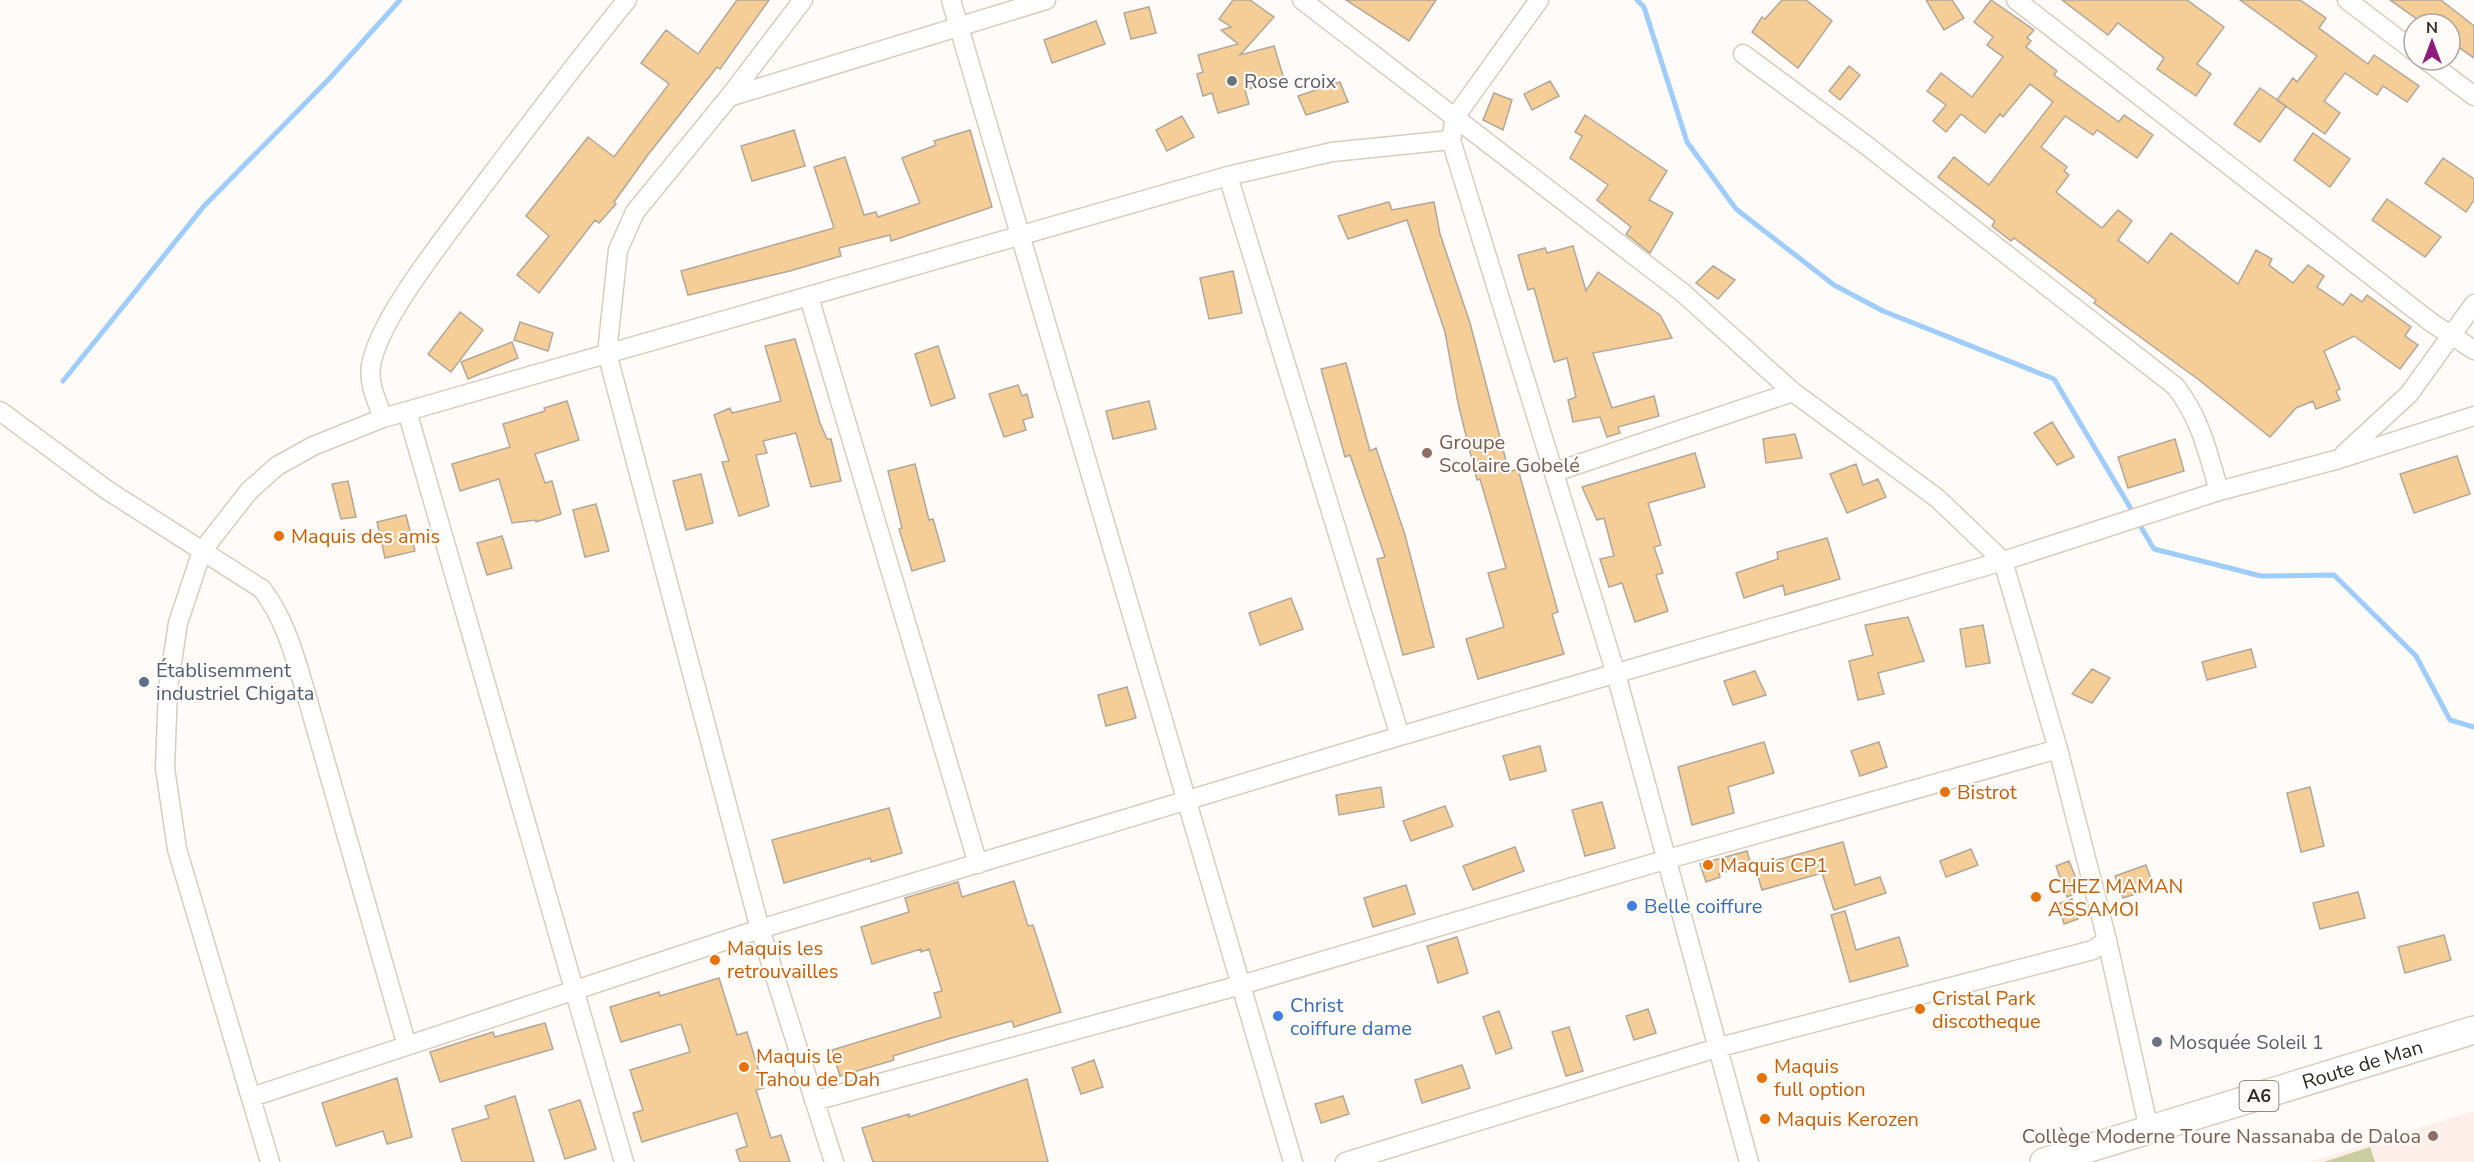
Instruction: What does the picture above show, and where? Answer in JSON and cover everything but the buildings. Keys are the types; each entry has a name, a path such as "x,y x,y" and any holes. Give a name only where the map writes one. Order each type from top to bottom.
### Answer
{"highway":[{"name":"Route de Man","path":"2044,1162 2474,1030"}],"street":[{"path":"383,418 372,388 371,366 381,336 427,261 568,72 627,0"},
{"path":"803,0 729,97 635,212 618,250 607,353 760,929 834,1162"},
{"path":"951,0 1018,236 1293,1162"},
{"path":"729,97 1046,0"},
{"path":"1302,0 1683,293 1793,392 1937,498 2002,561 2058,749 2107,940 2149,1130"},
{"path":"1539,0 1455,117 1451,140 1459,173 1555,472 1616,674 1720,1047 1749,1162"},
{"path":"2016,0 2432,324 2474,350"},
{"path":"2347,0 2402,42"},
{"path":"1743,54 1866,145 2175,386 2191,406 2200,426 2219,491"},
{"path":"2442,72 2474,96"},
{"path":"270,1162 177,849 165,768 168,689 178,623 202,551 249,491 277,466 313,446 383,418 1228,176 1332,152 1451,140"},
{"path":"1228,176 1400,736"},
{"path":"809,297 978,864"},
{"path":"2338,459 2409,393 2474,304"},
{"path":"1555,472 1793,392"},
{"path":"0,411 107,490 261,589 276,608 288,633 407,1047"},
{"path":"407,411 572,990 624,1162"},
{"path":"252,1097 760,929 1400,736 2002,561 2219,491 2338,459 2474,416"},
{"path":"814,1101 1241,985 1668,859 2058,749"},
{"path":"1345,1162 1720,1047 2092,950 2107,940"}],"shaded area":[{"name":"Collège Moderne Toure Nassanaba de Daloa","path":"2474,1111 2474,1162 2310,1162"}],"green space":[{"path":"2370,1147 2375,1162 2324,1162"}],"waterway":[{"path":"63,381 204,206 329,79 400,0"},
{"path":"1637,0 1644,7 1687,142 1736,209 1834,285 1883,311 2054,379 2134,514"},
{"path":"2138,522 2154,549 2261,576 2334,575 2416,656 2450,720 2474,727"}],"place":[{"name":"Rose croix","path":"1232,81"},
{"name":"Groupe Scolaire Gobelé","path":"1427,453"},
{"name":"Maquis des amis","path":"279,536"},
{"name":"Établisemment industriel Chigata","path":"144,682"},
{"name":"Bistrot","path":"1945,792"},
{"name":"Maquis CP1","path":"1708,865"},
{"name":"CHEZ MAMAN ASSAMOI","path":"2036,897"},
{"name":"Belle coiffure","path":"1632,906"},
{"name":"Maquis les retrouvailles","path":"715,960"},
{"name":"Cristal Park discotheque","path":"1920,1009"},
{"name":"Christ coiffure dame","path":"1278,1016"},
{"name":"Mosquée Soleil 1","path":"2157,1042"},
{"name":"Maquis le Tahou de Dah","path":"744,1067"},
{"name":"Maquis full option","path":"1762,1078"},
{"name":"Maquis Kerozen","path":"1765,1119"},
{"name":"Collège Moderne Toure Nassanaba de Daloa","path":"2433,1136"}]}
